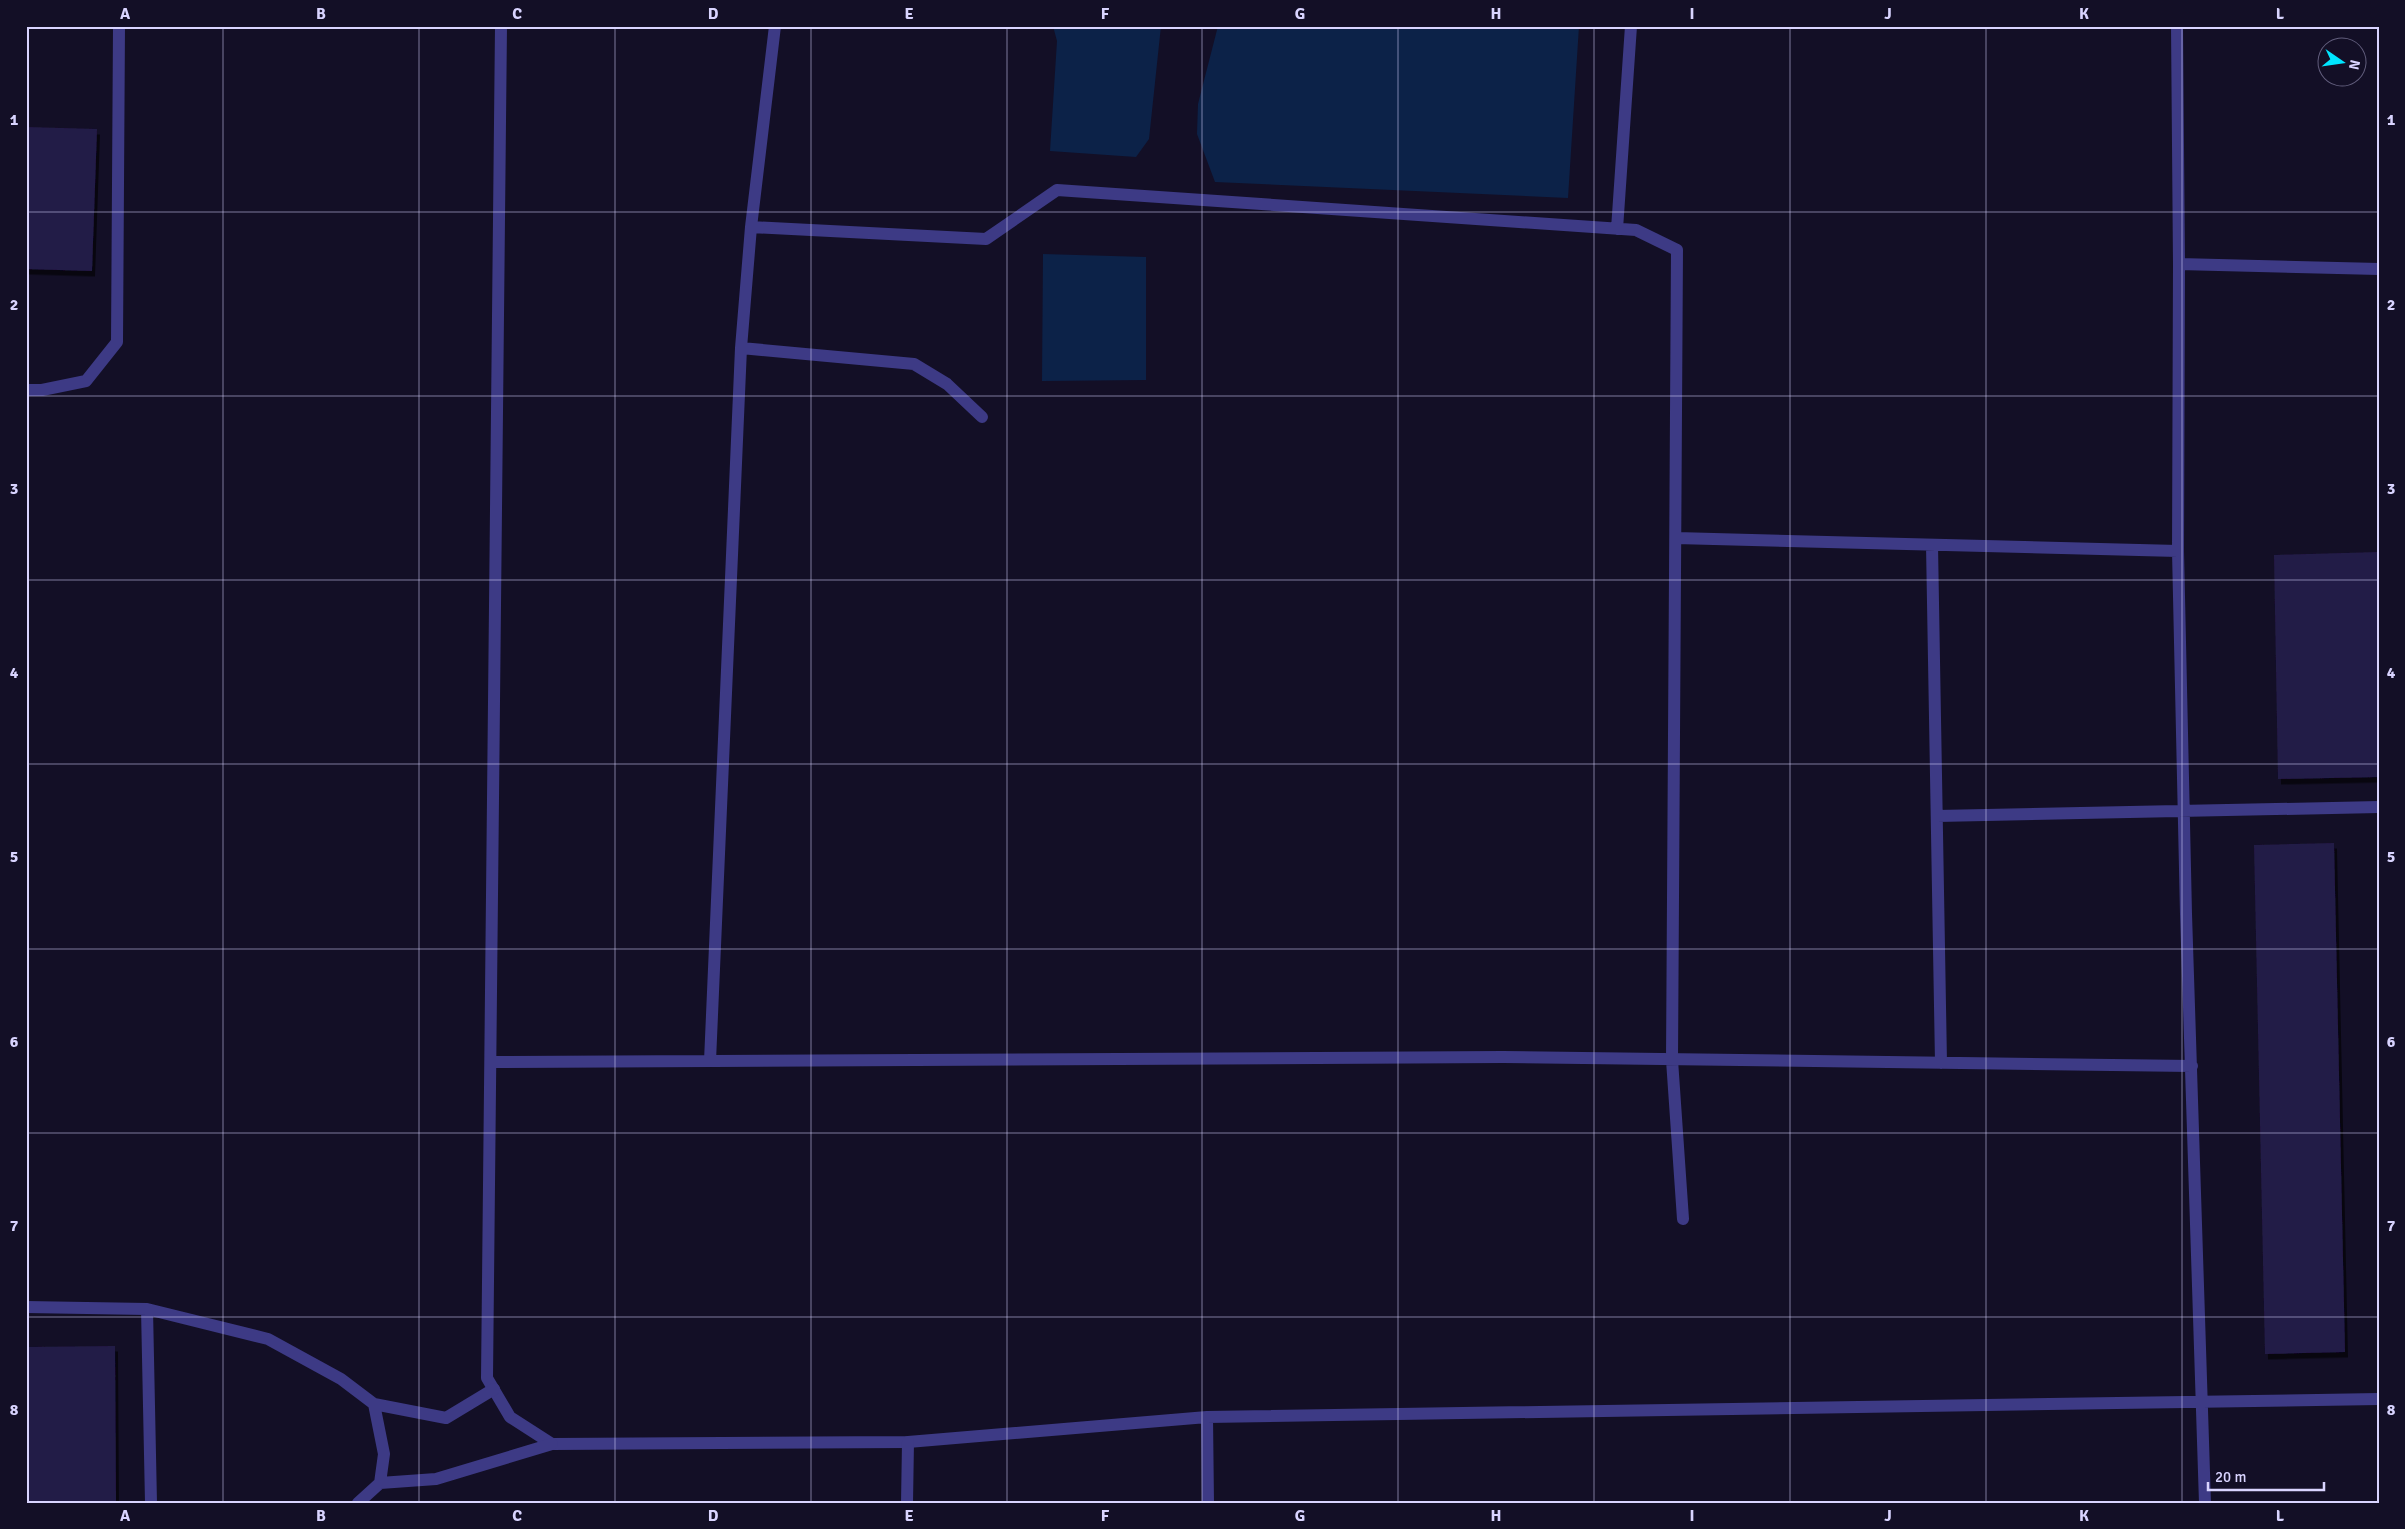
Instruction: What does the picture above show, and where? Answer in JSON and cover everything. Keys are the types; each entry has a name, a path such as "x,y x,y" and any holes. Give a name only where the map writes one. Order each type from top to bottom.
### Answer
{"street":[{"path":"26,390 42,390 86,381 117,342 119,26"},
{"path":"502,26 488,1378 510,1417 552,1444"},
{"path":"710,1061 741,348 751,227 775,26"},
{"path":"1617,229 1632,26"},
{"path":"2177,26 2179,264 2178,551 2205,1503"},
{"path":"751,227 986,239 1057,190 1636,230 1676,250 1672,1060 1683,1220"},
{"path":"2179,264 2379,269"},
{"path":"741,348 914,364 947,384 982,417"},
{"path":"1676,538 2178,551"},
{"path":"1932,545 1941,1063"},
{"path":"1937,816 2379,807"},
{"path":"492,1062 1493,1057 2192,1066"},
{"path":"26,1307 147,1309 268,1339 341,1379 374,1404 446,1418 494,1389"},
{"path":"147,1309 151,1503"},
{"path":"358,1503 380,1483 436,1479 552,1444 908,1442 1207,1417 2379,1399"},
{"path":"374,1404 384,1454 380,1483"},
{"path":"1207,1417 1208,1503"},
{"path":"907,1503 908,1442"}],"water":[{"path":"1053,26 1161,26 1149,139 1136,157 1050,151 1057,41"},
{"path":"1218,26 1579,26 1568,198 1215,182 1197,134 1198,104"},
{"path":"1043,254 1146,257 1146,380 1042,381"}],"building":[{"path":"26,127 97,129 92,271 26,269"},
{"path":"2379,552 2379,777 2278,779 2274,555"},
{"path":"2334,843 2345,1352 2265,1354 2254,845"},
{"path":"115,1346 116,1503 26,1503 26,1347"}]}
